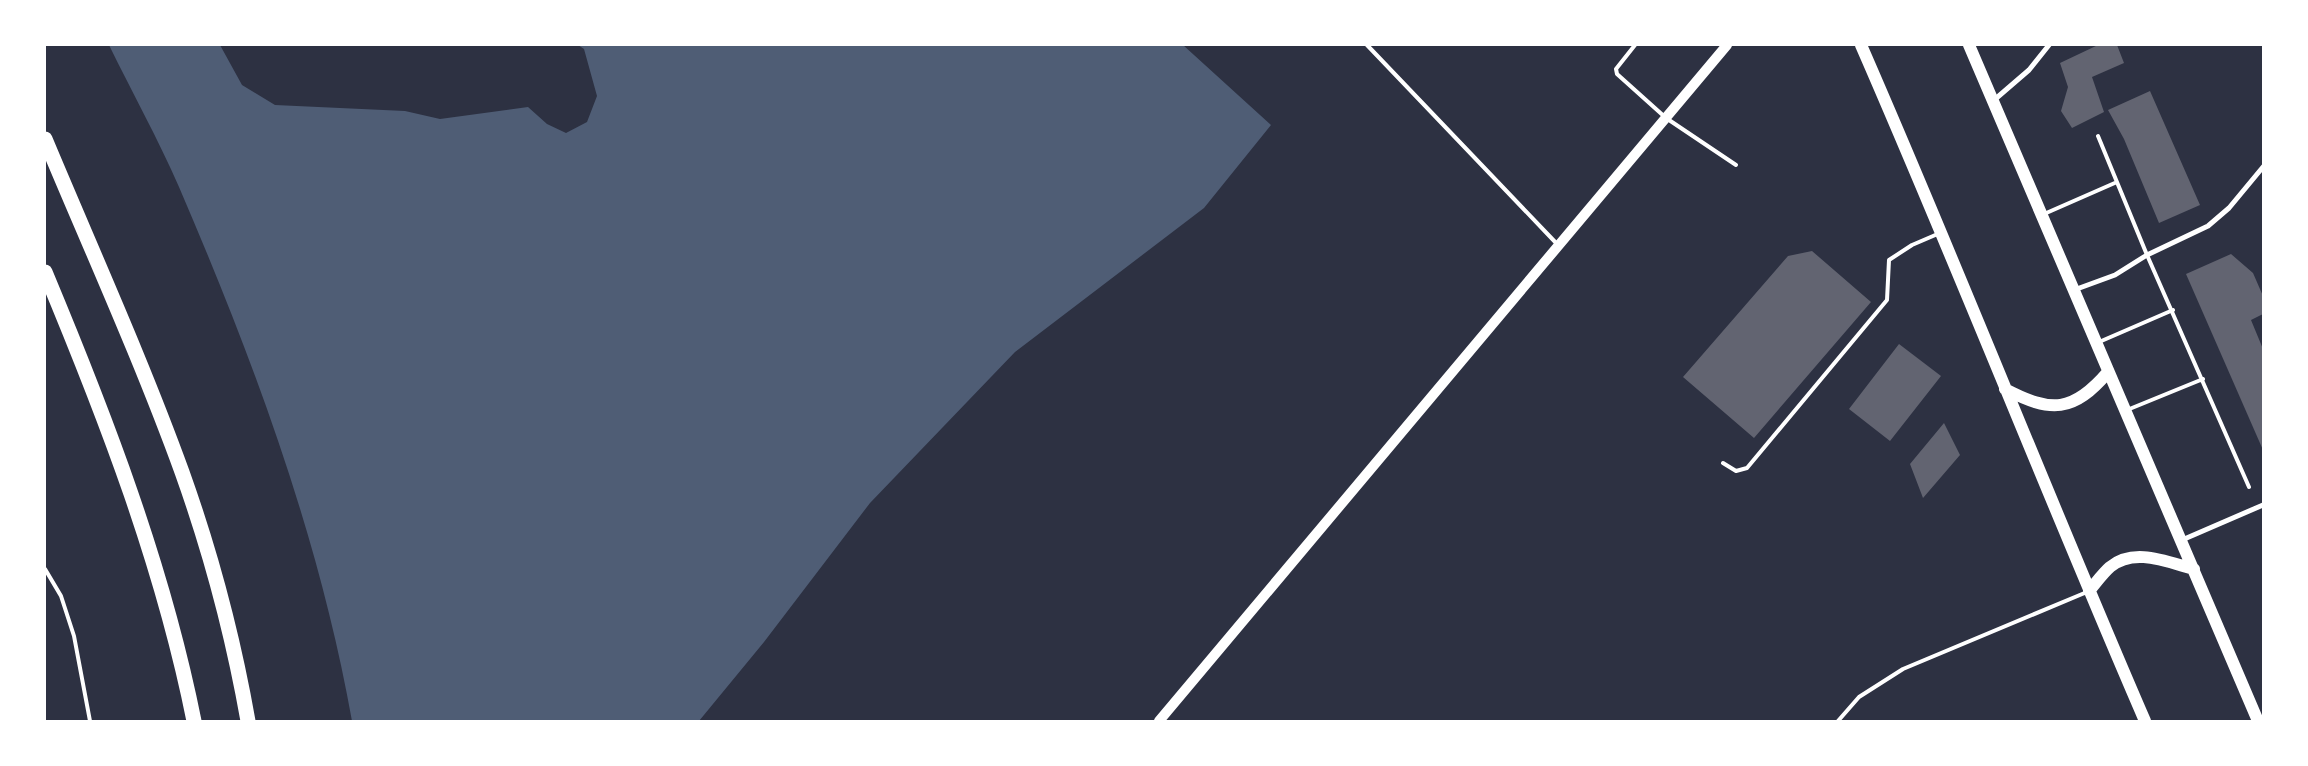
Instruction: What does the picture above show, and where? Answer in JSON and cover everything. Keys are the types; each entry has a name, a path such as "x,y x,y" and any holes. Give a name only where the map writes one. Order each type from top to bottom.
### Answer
{"highway":[{"path":"45,139 100,267 182,472 209,555 229,628 248,721"},
{"path":"45,272 144,528 168,611 194,721"}],"main road":[{"path":"1159,721 1560,247 1727,45"},
{"path":"1861,45 1942,232 2005,389 2145,721"},
{"path":"1969,45 2258,721"},
{"path":"2005,389 2028,401 2048,406 2065,405 2089,392 2108,372"},
{"path":"2089,591 2110,567 2122,559 2145,558 2194,569"}],"street":[{"path":"1993,101 2029,70 2049,45"},
{"path":"2073,290 2115,275 2147,255 2208,226 2229,208 2263,168"},
{"path":"2182,540 2263,505"}],"lane":[{"path":"1366,45 1560,247"},
{"path":"1635,45 1618,64 1617,74 1666,118 1736,165"},
{"path":"2098,136 2147,255 2173,310 2249,487"},
{"path":"2041,215 2117,182"},
{"path":"1723,463 1736,471 1747,468 1887,300 1889,260 1912,245 1942,232"},
{"path":"2096,343 2173,310"},
{"path":"2125,411 2203,379"},
{"path":"45,569 61,596 74,636 90,721"},
{"path":"1838,721 1859,697 1902,670 2089,591"}],"water":[{"path":"109,45 220,45 242,85 275,105 405,111 440,119 528,107 547,124 566,133 587,122 597,96 584,49 578,45 1183,45 1271,125 1204,208 1015,352 870,503 764,642 699,721 352,721 338,652 321,584 281,449 258,383 179,187"}],"building":[{"path":"2098,45 2117,45 2124,63 2092,77 2104,112 2072,128 2061,111 2068,87 2060,63"},
{"path":"2150,91 2200,205 2159,223 2124,139 2108,110"},
{"path":"1812,251 1871,302 1754,438 1683,377 1788,256"},
{"path":"2231,254 2253,273 2263,296 2263,314 2251,320 2263,349 2263,450 2186,274"},
{"path":"1899,344 1941,376 1890,441 1849,409"},
{"path":"1944,423 1960,455 1923,498 1910,464"}]}
